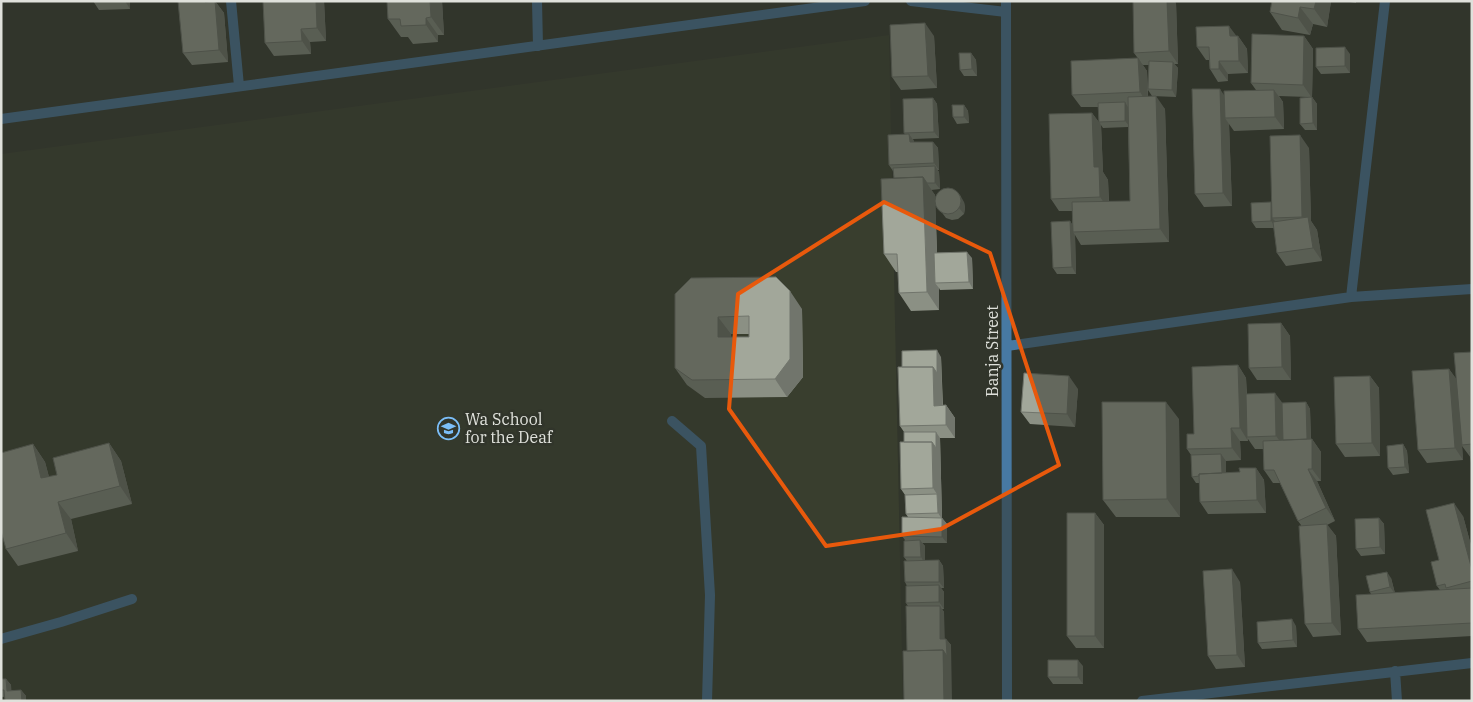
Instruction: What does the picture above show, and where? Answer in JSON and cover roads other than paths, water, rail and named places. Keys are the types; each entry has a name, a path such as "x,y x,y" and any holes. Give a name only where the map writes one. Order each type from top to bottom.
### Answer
{"street":[{"path":"232,1 239,86"},
{"path":"537,1 538,46"},
{"path":"1,119 865,1"},
{"path":"911,1 1006,7"},
{"path":"1351,297 1385,1"},
{"name":"Banja Street","path":"1006,7 1007,701"},
{"path":"1007,346 1351,297 1472,289"},
{"path":"672,421 702,446 710,595 707,701"},
{"path":"1,639 132,599"},
{"path":"1142,701 1472,663"},
{"path":"1395,671 1396,701"}],"place":[{"name":"Wa School for the Deaf","path":"449,428"}]}
